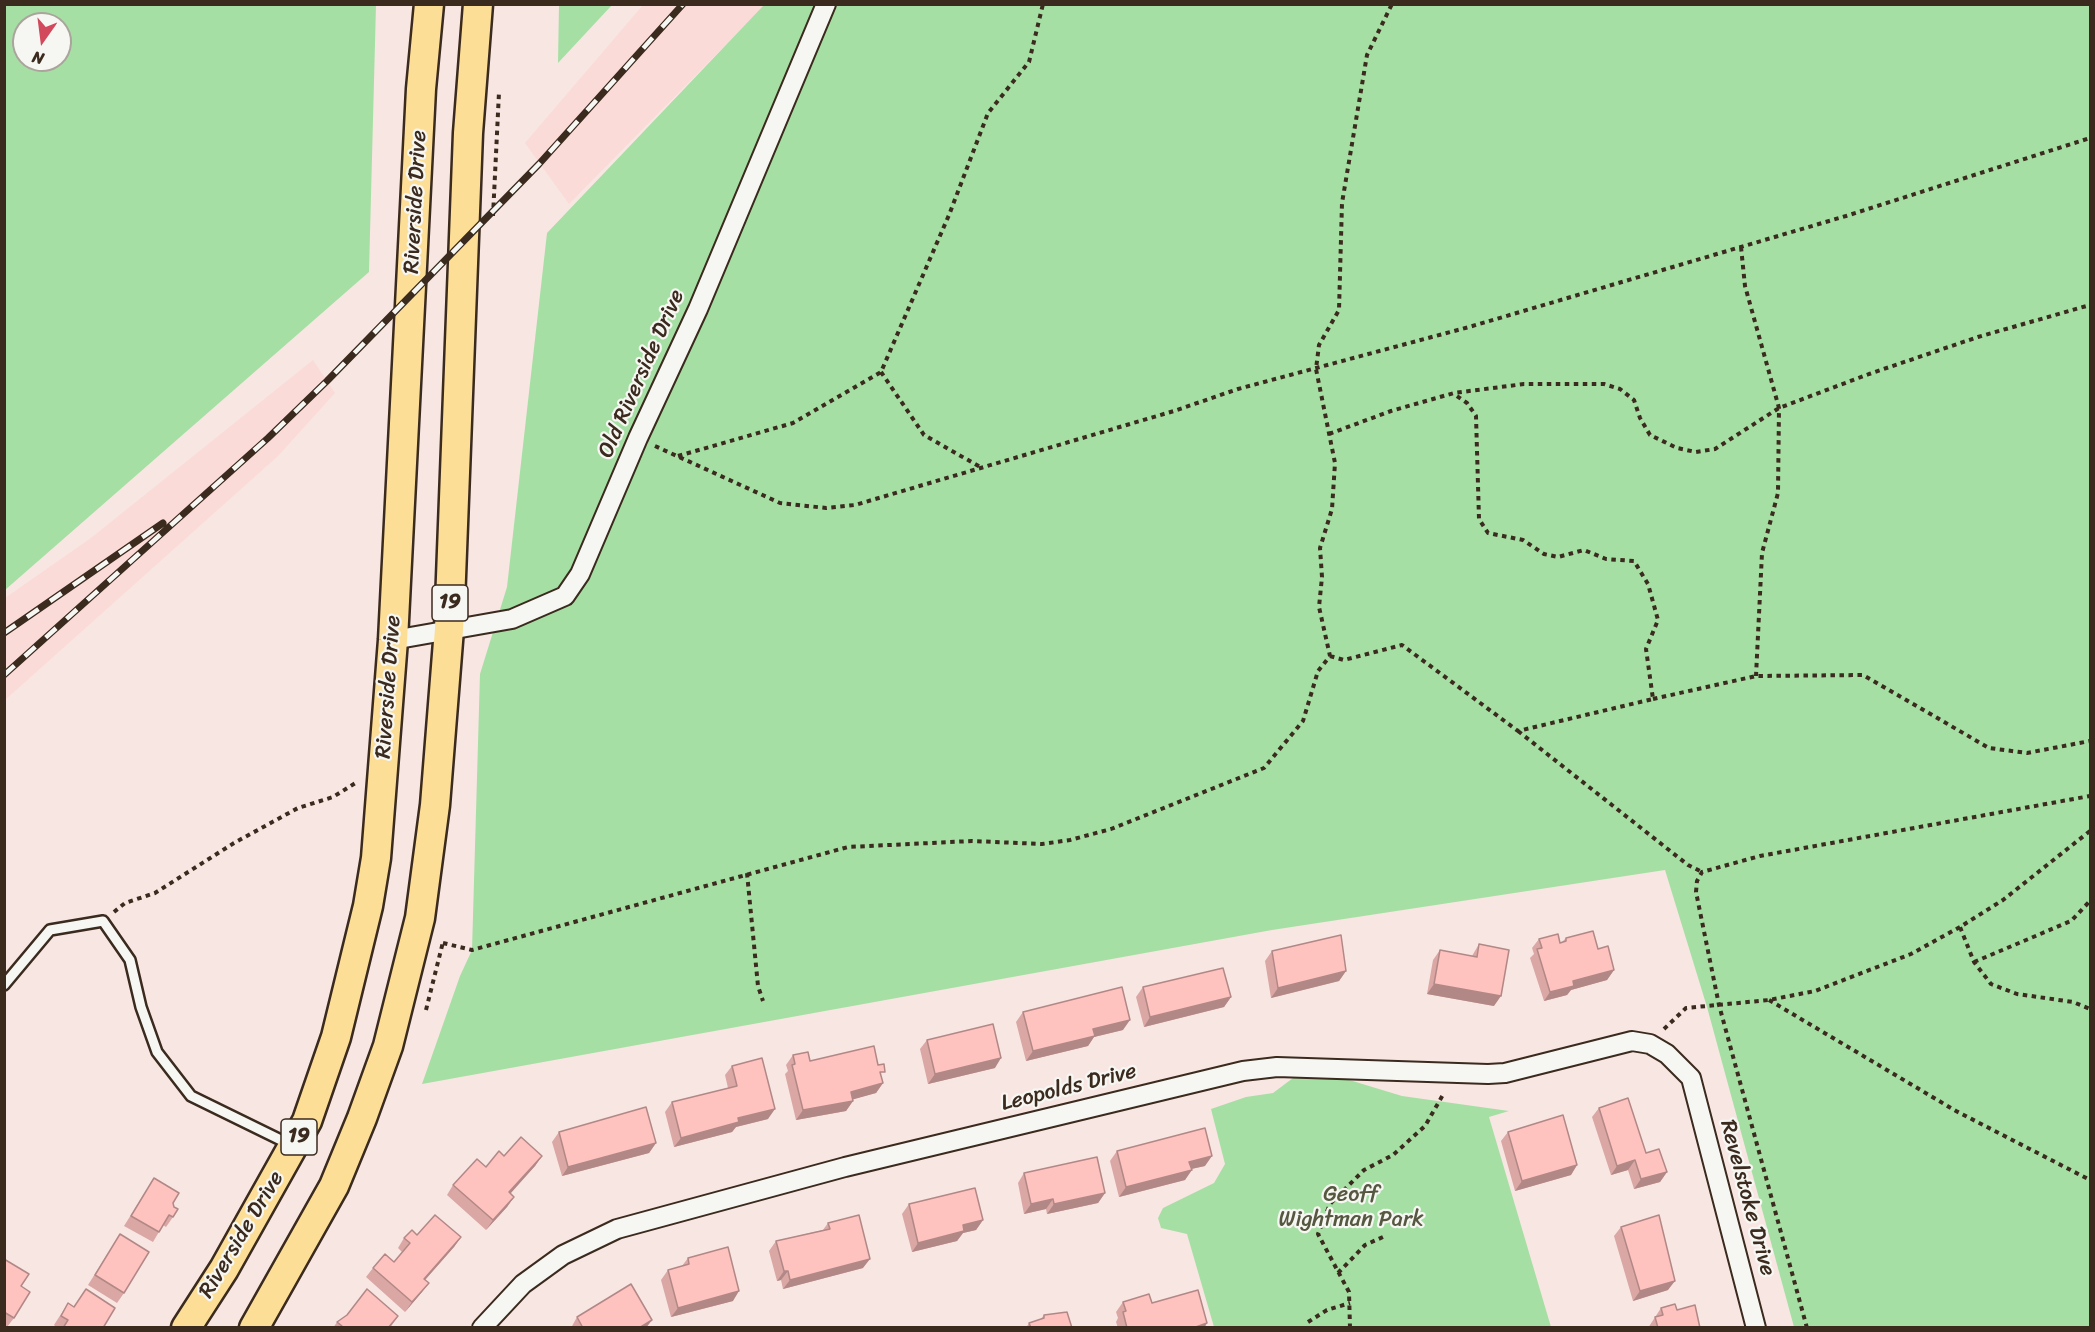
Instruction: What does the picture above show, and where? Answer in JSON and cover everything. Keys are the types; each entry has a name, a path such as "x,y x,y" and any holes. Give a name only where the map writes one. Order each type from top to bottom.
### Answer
{"main road":[{"name":"Riverside Drive","path":"186,1328 294,1146 320,1090 336,1037 368,906 376,858 393,640 420,113 429,4"},
{"name":"19","path":"254,1328 334,1186 388,1046 420,918 427,875 449,629 468,133 478,4"}],"street":[{"name":"Old Riverside Drive","path":"393,640 512,619 564,596 580,574 638,438 698,309 826,4"},
{"name":"Leopolds Drive","path":"482,1328 523,1284 563,1255 616,1229 845,1167 1243,1071 1277,1067 1505,1073 1632,1041 1650,1044"},
{"name":"Revelstoke Drive","path":"1650,1044 1667,1054 1691,1080 1755,1328"}],"lane":[{"path":"4,985 50,930 103,921 130,960 141,1007 157,1052 191,1096 294,1146"}],"path":[{"path":"678,456 793,423 881,372 949,215 988,113 1029,62 1043,4"},
{"path":"1330,656 1319,607 1322,577 1320,548 1332,509 1336,479 1316,369 1319,345 1338,310 1342,203 1367,55 1392,4"},
{"path":"638,438 780,503 826,508 855,505 1174,411 1238,389 1316,369 1741,247 2091,138"},
{"path":"1741,247 1745,286 1779,408 1778,493 1762,553 1756,676"},
{"path":"1329,434 1391,411 1454,393 1524,384 1604,384 1620,389 1634,400 1640,418 1650,435 1677,448 1696,452 1715,449 1779,408 1956,345 2091,305"},
{"path":"881,372 924,435 982,468"},
{"path":"1454,393 1467,403 1476,416 1479,519 1488,533 1523,540 1544,554 1558,557 1584,550 1606,558 1634,561 1648,584 1658,620 1646,649 1653,699"},
{"path":"1330,656 1344,660 1402,645 1518,730 1688,865 1702,873"},
{"path":"443,943 472,950 848,847 972,841 1042,844 1111,829 1264,768 1303,721 1318,671 1330,656"},
{"path":"1518,730 1756,676 1863,675 1989,748 2027,753 2091,741"},
{"path":"103,921 125,903 155,893 234,843 298,808 333,797 360,780"},
{"path":"1807,1328 1719,1005 1696,892 1697,881 1702,873 1760,856 2091,796"},
{"path":"1650,1044 1681,1011 1769,1000 1815,991 1911,954 2003,900 2091,831"},
{"path":"747,873 758,986 763,1001"},
{"path":"1974,962 2071,921 2091,901"},
{"path":"1960,927 1974,962 1991,984 2017,994 2073,1002 2091,1009"},
{"path":"1769,1000 1956,1111 2091,1180"},
{"path":"1350,1328 1349,1292 1318,1234 1330,1204 1364,1170 1393,1155 1425,1126 1439,1105 1451,1073"},
{"path":"1338,1274 1365,1245 1383,1237"},
{"path":"1308,1322 1327,1310 1350,1303"}],"shaded area":[{"path":"643,5 765,5 569,204 525,143"},
{"path":"313,360 335,393 278,456 5,700 5,598 91,538"}],"green space":[{"path":"4,5 376,5 369,272 5,590"},
{"path":"559,5 612,5 558,63"},
{"path":"764,5 2090,5 2090,1327 1794,1327 1707,1007 1665,870 1272,930 422,1084 460,976 472,950 480,674 507,587 547,233"},
{"name":"Geoff Wightman Park","path":"1303,1075 1346,1079 1402,1096 1509,1111 1489,1117 1551,1327 1214,1327 1187,1234 1161,1228 1158,1218 1163,1208 1214,1183 1225,1164 1211,1109 1246,1097 1273,1093 1293,1078"}],"building":[{"path":"1593,931 1598,949 1608,946 1614,970 1573,981 1574,986 1550,992 1537,949 1542,948 1539,939 1558,934 1560,943 1566,941 1566,938"},
{"path":"1341,935 1346,971 1278,988 1272,951"},
{"path":"1479,944 1509,950 1501,996 1434,984 1440,950 1477,957"},
{"path":"1223,968 1231,997 1150,1017 1143,987"},
{"path":"1122,987 1130,1020 1093,1029 1095,1036 1033,1051 1023,1012"},
{"path":"993,1024 1001,1058 935,1074 927,1040"},
{"path":"874,1046 878,1065 884,1064 885,1072 880,1072 883,1083 851,1092 853,1101 803,1110 792,1065 795,1064 793,1055 808,1052 810,1061"},
{"path":"762,1058 775,1109 738,1118 739,1122 681,1138 672,1102 737,1086 732,1066"},
{"path":"1628,1098 1646,1153 1659,1149 1667,1172 1641,1179 1635,1160 1617,1166 1599,1108"},
{"path":"646,1107 656,1143 568,1167 559,1132"},
{"path":"1563,1115 1577,1165 1522,1181 1508,1132"},
{"path":"1205,1128 1212,1156 1189,1162 1192,1170 1126,1187 1117,1151"},
{"path":"521,1137 542,1156 509,1192 514,1197 493,1220 453,1185 477,1159 486,1167 499,1151 504,1156"},
{"path":"1097,1157 1105,1193 1054,1204 1053,1199 1031,1204 1024,1173"},
{"path":"154,1178 179,1193 173,1203 178,1209 173,1217 169,1215 159,1232 131,1216"},
{"path":"975,1188 983,1220 963,1225 964,1231 918,1243 909,1204"},
{"path":"435,1215 461,1237 424,1279 429,1283 412,1302 373,1268 385,1254 394,1262 410,1243 404,1238 412,1230 417,1235"},
{"path":"859,1215 870,1259 790,1280 788,1271 784,1271 776,1241 830,1229 828,1223"},
{"path":"1659,1215 1675,1281 1640,1291 1621,1227"},
{"path":"120,1234 149,1252 124,1293 95,1275"},
{"path":"728,1247 739,1291 678,1308 668,1270 689,1264 688,1258"},
{"path":"4,1259 29,1274 21,1286 30,1292 14,1318 4,1312"},
{"path":"631,1284 652,1320 639,1328 583,1328 577,1317"},
{"path":"86,1289 115,1308 103,1328 63,1328 68,1320 61,1316 68,1303 74,1307"},
{"path":"367,1289 398,1316 388,1328 341,1328 342,1326 337,1322 347,1315"},
{"path":"1198,1290 1207,1323 1193,1328 1127,1328 1123,1302 1149,1294 1152,1303"},
{"path":"1675,1304 1677,1310 1695,1305 1700,1328 1658,1328 1655,1317 1663,1315 1661,1308"},
{"path":"1067,1312 1072,1328 1031,1328 1029,1323 1044,1318 1044,1315"}],"railway":[{"path":"4,675 268,438 327,381 539,164 683,4"},
{"path":"4,633 163,523"}]}
